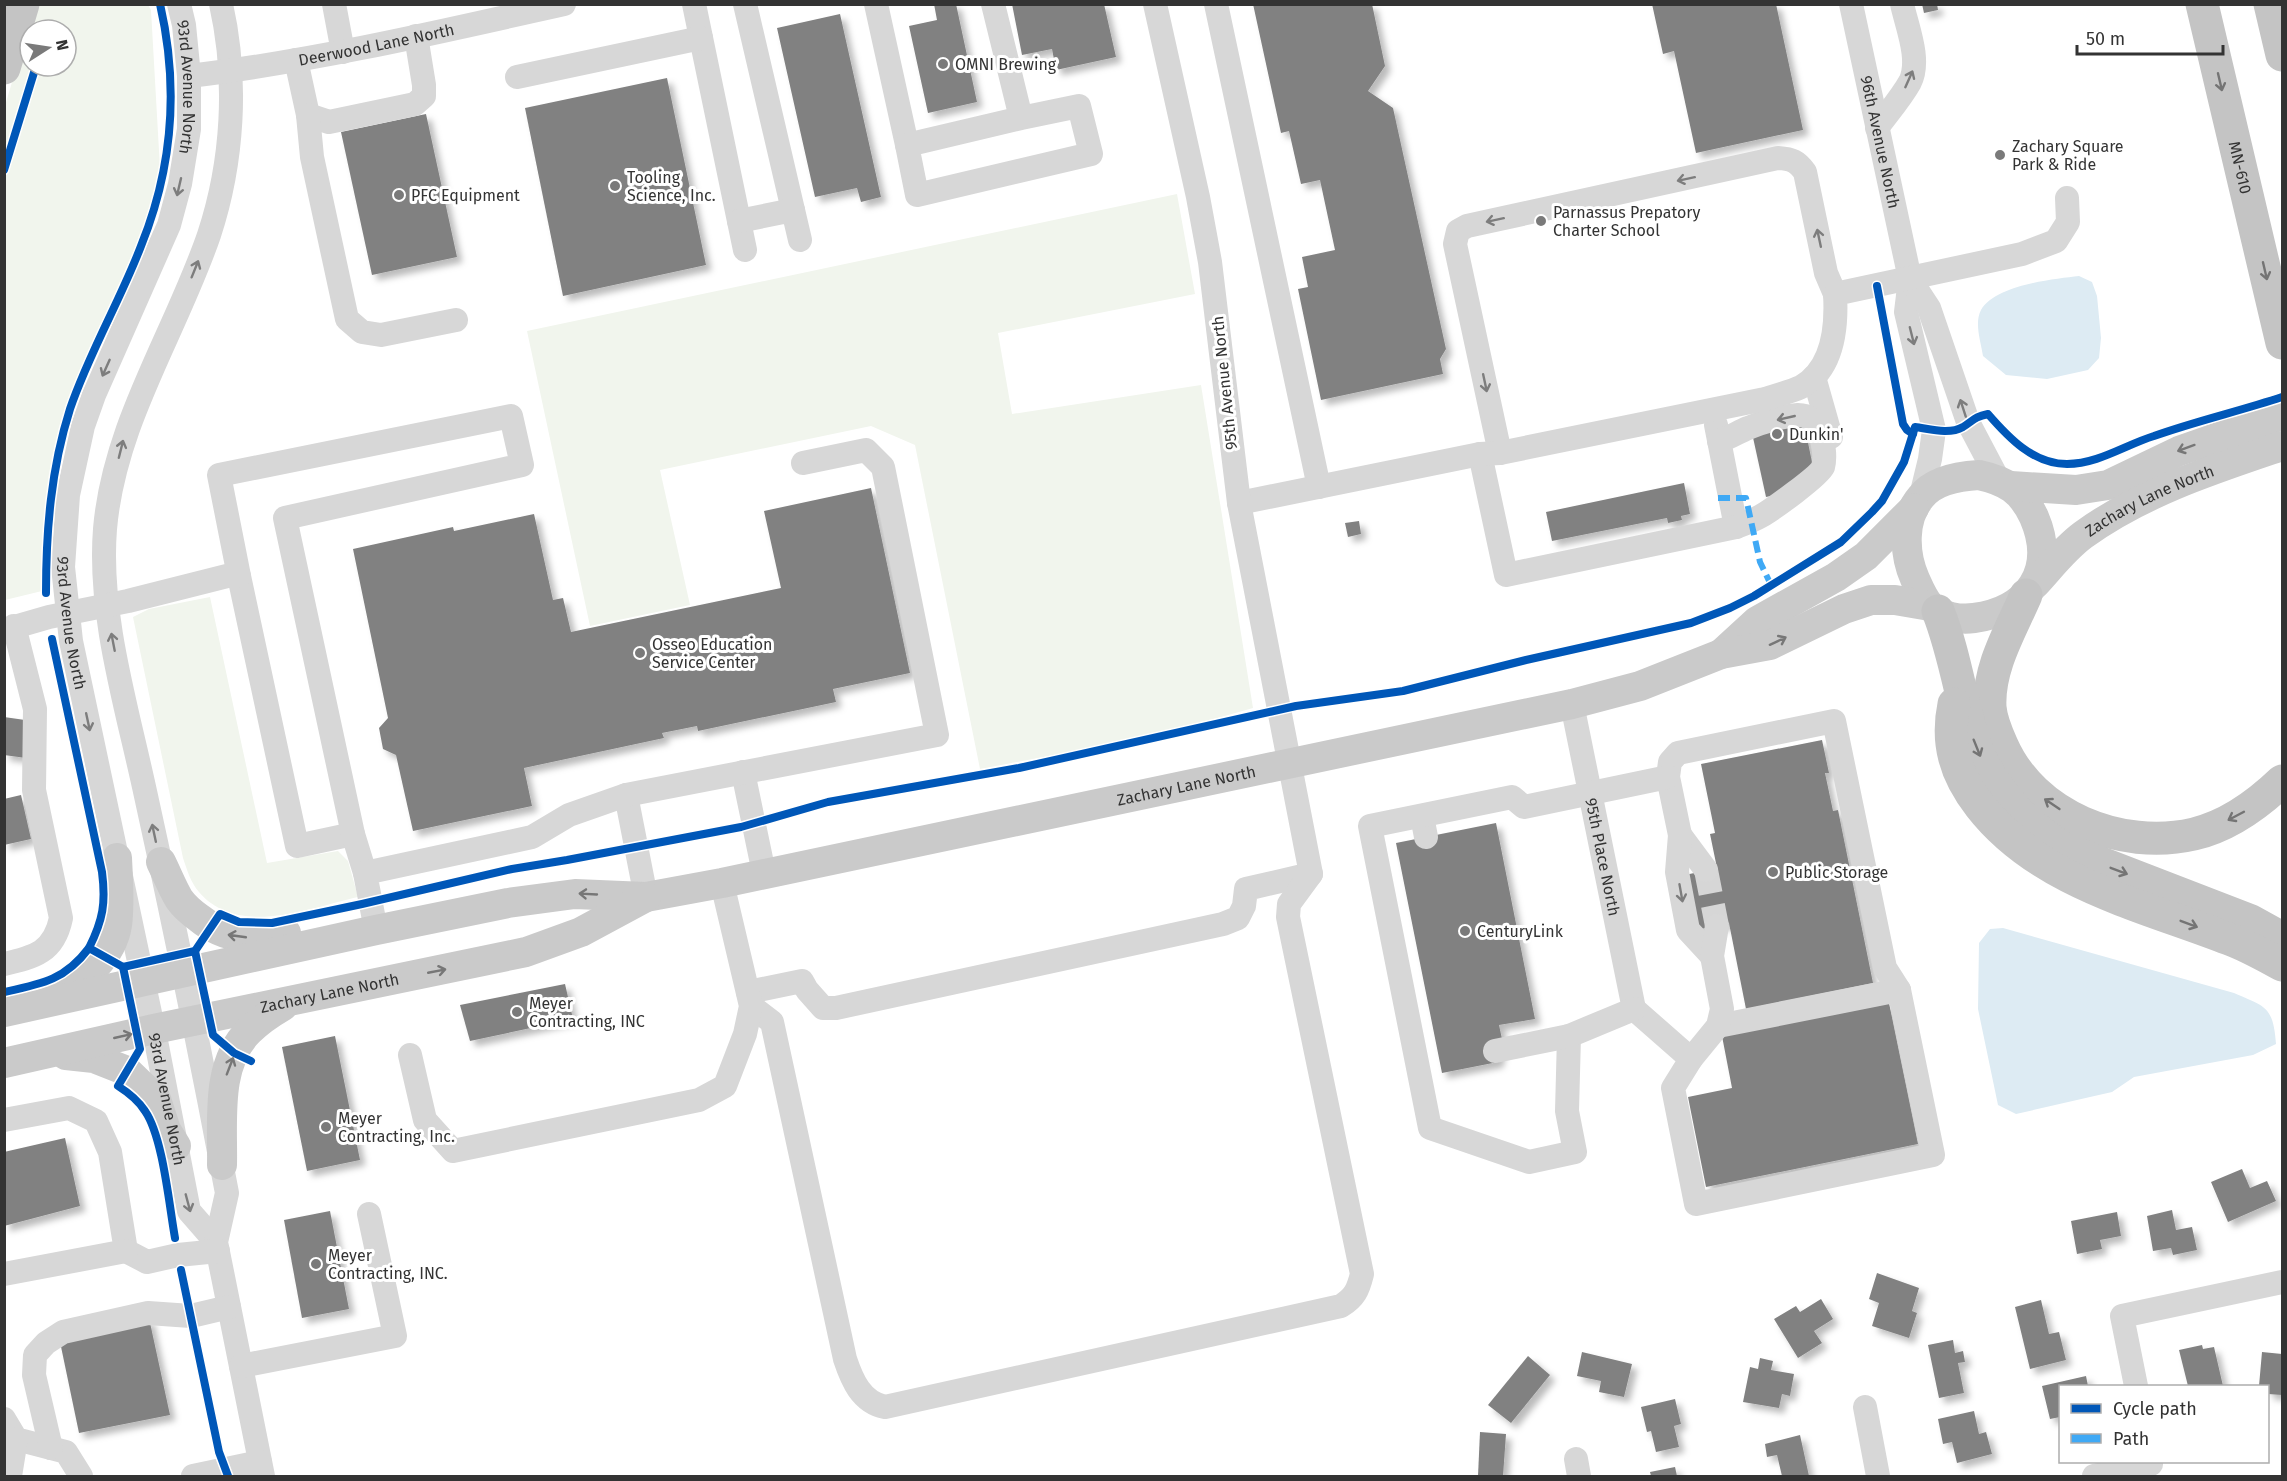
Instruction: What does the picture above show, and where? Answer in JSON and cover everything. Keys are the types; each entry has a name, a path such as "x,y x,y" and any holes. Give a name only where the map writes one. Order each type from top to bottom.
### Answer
{"highway":[{"path":"4,68 23,4"},
{"name":"MN-610","path":"2202,4 2281,336"},
{"path":"2270,4 2283,55"},
{"path":"2030,590 1995,667 1990,707 1996,732 2007,755 2033,789 2048,803 2077,820 2114,833 2152,838 2172,837 2195,834 2233,818 2251,808 2283,781"},
{"path":"1934,609 1948,636 1972,737 1984,766 2008,802 2047,838 2067,850 2251,921 2283,938"},
{"path":"1960,685 1952,716 1950,740 1955,760 1975,800 2008,838 2033,857 2065,876 2232,940 2283,965"}],"main road":[{"name":"Zachary Lane North","path":"2005,482 2076,490 2108,485 2179,451 2283,415"},
{"name":"Zachary Lane North","path":"2030,590 2081,536 2108,519 2170,487 2283,446"},
{"path":"1979,475 2005,482 2024,500 2040,531 2042,566 2030,590 2008,609 1987,617 1967,619 1952,617 1934,609 1910,568 1906,549 1907,530 1918,502 1929,489 1959,476 1979,475"},
{"name":"Zachary Lane North","path":"1721,654 1756,621 1836,577 1866,556 1918,502"},
{"name":"Zachary Lane North","path":"374,922 399,909 439,916 575,894 646,897 722,883 1572,704 1640,686 1721,654 1770,645 1844,609 1871,600 1895,600 1934,609"},
{"path":"18,1009 74,986 102,957 117,927 117,858"},
{"path":"160,861 180,900 210,927 221,933 261,938 374,922"},
{"name":"Zachary Lane North","path":"4,1063 154,1029 526,952 581,932 646,897"},
{"path":"18,1009 182,972 374,922"},
{"path":"222,1165 224,1080 234,1053 247,1032 293,1000"},
{"path":"45,1054 94,1058 127,1071 156,1099 166,1130 176,1146"}],"street":[{"name":"93rd Avenue North","path":"178,4 184,25 189,76 189,129 180,184 169,225 94,395 83,426 75,458 64,530 63,567 71,641 154,1029 189,1211 217,1246"},
{"name":"93rd Avenue North","path":"222,4 231,71 231,120 224,175 209,234 141,392 120,452 108,502 104,564 107,604 227,1193 217,1246 262,1469"},
{"path":"334,4 343,52"},
{"path":"694,4 745,250"},
{"path":"745,4 800,240"},
{"path":"876,4 917,195 1091,154 1079,106 907,145"},
{"path":"993,4 1021,118"},
{"name":"95th Avenue North","path":"1155,4 1198,197 1210,262 1239,503 1311,874"},
{"path":"1216,4 1319,487"},
{"name":"96th Avenue North","path":"1851,4 1910,279 1906,312 1934,430 1930,459 1918,502"},
{"path":"1877,128 1910,81 1914,70 1902,4"},
{"name":"Deerwood Lane North","path":"189,76 343,52 558,5"},
{"path":"308,115 329,122 415,104 424,96 416,36"},
{"path":"517,77 701,38"},
{"path":"296,60 308,115 312,157 347,319 362,332 381,335 456,320"},
{"path":"1239,503 1490,453 1712,408 1765,399 1801,387 1814,377 1825,363 1832,341 1836,315 1835,294 1826,273 1804,172 1798,163 1790,159 1779,158 1467,226 1458,231 1455,244 1490,453 1506,575 1736,527 1762,516 1820,472 1825,458 1816,423 1810,418 1796,415 1762,423 1731,438 1719,441"},
{"path":"1835,294 2022,254 2056,241 2068,222 2067,198"},
{"path":"739,221 793,210"},
{"name":"96th Avenue North","path":"1910,279 1929,308 1968,422 2005,482"},
{"path":"1736,527 1752,529 1766,526 1832,475 1836,462 1828,421 1814,377"},
{"path":"1712,408 1736,527"},
{"path":"353,834 297,846 219,475 512,416 522,465 285,518 374,922"},
{"path":"365,873 532,837 569,815 626,795 937,735 883,467 866,450 803,463"},
{"path":"4,964 42,952 52,942 61,918 34,790 34,709 9,628 67,612 227,576 239,576"},
{"name":"95th Place North","path":"1572,704 1634,1009"},
{"path":"1712,956 1688,930 1677,872 1680,835 1668,777 1670,762 1678,753 1834,721 1885,968 1899,990 1933,1155 1696,1203 1673,1088 1691,1059 1718,1026 1722,1010 1712,956 1717,926"},
{"path":"742,772 764,873"},
{"path":"1569,1036 1567,1111 1575,1152 1529,1162 1430,1128 1370,826 1424,826 1512,797 1524,807 1668,777"},
{"path":"626,795 646,897"},
{"path":"1680,835 1706,870"},
{"path":"749,999 802,981 823,1008 836,1008 1223,924 1238,918 1244,906 1246,889 1311,874"},
{"path":"749,999 772,1022 845,1359 852,1381 874,1405 885,1407 1341,1306 1352,1299 1357,1292 1362,1274 1287,917 1289,904 1311,874"},
{"path":"410,1055 425,1120 453,1151 699,1100 725,1086 745,1034 749,999 722,883"},
{"path":"1718,1026 1899,990"},
{"path":"1496,1051 1569,1036 1634,1009 1691,1059"},
{"path":"4,1120 69,1108 96,1121 110,1152 126,1251"},
{"path":"241,1366 395,1336 369,1214"},
{"path":"4,1274 126,1251 147,1262 217,1246"},
{"path":"2136,1385 2122,1316 2283,1282"},
{"path":"51,1448 34,1375 35,1355 46,1343 63,1332 148,1313 191,1316 229,1307"},
{"path":"1864,1407 1878,1476"},
{"path":"10,1476 10,1429 51,1448 66,1452 81,1476"},
{"path":"2094,1476 2152,1467"},
{"path":"193,1476 262,1469"}],"shaded area":[{"path":"35,5 148,5 151,10 161,186 108,320 69,399 44,519 42,591 5,600 4,109 18,62 18,78 78,78 78,18 31,18"},
{"path":"1177,194 1195,294 998,333 1012,414 1201,385 1253,708 1152,734 980,769 915,445 871,426 660,470 690,605 590,626 527,331"},
{"path":"2079,276 2092,282 2097,296 2101,338 2099,358 2088,370 2047,379 2006,375 1983,356 1978,321 1981,310 1988,301 2026,285"},
{"path":"210,597 267,863 338,851 348,861 358,897 296,912 254,917 233,914 215,906 199,892 191,880 183,858 133,617 149,609"},
{"path":"2003,928 2234,993 2261,1005 2266,1010 2273,1022 2276,1044 2253,1055 2134,1077 2112,1092 2016,1114 1998,1105 1978,1009 1979,943 1990,929"}],"building":[{"name":"OMNI Brewing","path":"934,4 956,4 977,102 928,113 909,26 937,20"},
{"path":"1012,4 1104,4 1116,57 1056,70 1052,49 1022,55"},
{"path":"1253,4 1372,4 1385,66 1368,91 1393,108 1446,349 1440,359 1443,374 1321,400 1298,289 1308,287 1302,257 1335,250 1320,180 1301,184 1289,131 1281,133"},
{"path":"1652,4 1776,4 1803,130 1696,153 1674,51 1663,54"},
{"path":"1922,4 1937,4 1938,10 1924,13"},
{"path":"840,14 881,197 861,202 857,188 815,197 777,28"},
{"name":"Tooling Science, Inc.","path":"667,78 706,265 563,296 525,108"},
{"name":"PFC Equipment","path":"426,114 457,257 372,275 341,132"},
{"path":"1804,423 1813,467 1780,494 1766,497 1752,433"},
{"path":"1684,483 1690,514 1681,516 1682,520 1668,523 1667,518 1552,541 1546,512"},
{"name":"Osseo Education Service Center","path":"871,488 910,673 833,689 836,702 698,731 697,726 662,733 664,738 524,768 532,806 413,831 396,755 383,749 379,728 388,718 353,549 453,527 454,531 534,514 553,600 563,598 571,632 781,588 764,511"},
{"path":"1359,521 1361,534 1348,537 1345,523"},
{"path":"4,717 32,721 26,758 4,755"},
{"name":"Public Storage","path":"1822,740 1829,773 1825,773 1833,811 1838,810 1873,983 1746,1009 1729,923 1696,930 1685,875 1717,868 1710,834 1715,833 1701,764"},
{"path":"21,795 31,839 4,845 4,799"},
{"name":"CenturyLink","path":"1496,823 1535,1019 1499,1025 1502,1039 1498,1062 1442,1073 1396,843"},
{"name":"Meyer Contracting, INC","path":"565,984 573,1019 470,1041 460,1005"},
{"path":"1889,1003 1918,1144 1706,1187 1688,1097 1732,1088 1722,1036"},
{"name":"Meyer Contracting, Inc.","path":"335,1036 360,1160 307,1171 282,1047"},
{"path":"65,1138 80,1206 4,1226 4,1152"},
{"path":"2242,1169 2250,1188 2267,1181 2276,1201 2228,1222 2211,1182"},
{"path":"2172,1210 2176,1230 2192,1227 2197,1250 2173,1255 2171,1248 2153,1251 2147,1216"},
{"name":"Meyer Contracting, INC.","path":"330,1211 349,1309 302,1318 284,1220"},
{"path":"2117,1212 2121,1236 2100,1240 2102,1249 2077,1254 2071,1221"},
{"path":"1877,1273 1919,1288 1912,1311 1917,1313 1909,1338 1872,1326 1879,1303 1869,1299"},
{"path":"1821,1299 1833,1319 1814,1331 1822,1343 1798,1358 1774,1319 1796,1306 1800,1312"},
{"path":"2041,1300 2049,1334 2059,1332 2066,1360 2030,1369 2015,1307"},
{"path":"149,1318 170,1415 79,1433 59,1337"},
{"path":"1953,1340 1955,1353 1963,1351 1965,1362 1958,1363 1964,1393 1939,1398 1928,1345"},
{"path":"2202,1345 2203,1349 2214,1347 2223,1385 2188,1385 2179,1350"},
{"path":"1582,1352 1632,1364 1624,1397 1599,1392 1601,1381 1577,1376"},
{"path":"2262,1352 2282,1354 2282,1395 2269,1394 2269,1385 2259,1385"},
{"path":"1528,1356 1550,1375 1511,1423 1488,1405"},
{"path":"1760,1358 1773,1361 1771,1370 1794,1374 1790,1396 1782,1394 1779,1408 1743,1402 1750,1367 1758,1369"},
{"path":"2086,1376 2088,1385 2059,1385 2059,1417 2050,1419 2042,1386"},
{"path":"1675,1399 1681,1424 1674,1426 1679,1447 1656,1452 1651,1431 1647,1432 1641,1407"},
{"path":"1974,1411 1979,1434 1986,1432 1992,1454 1957,1463 1952,1442 1943,1444 1938,1419"},
{"path":"1480,1432 1506,1434 1503,1476 1478,1476"},
{"path":"1800,1435 1809,1476 1782,1476 1777,1455 1767,1457 1765,1444"},
{"path":"1675,1467 1677,1476 1651,1476 1650,1472"}],"tunnel":[{"path":"1706,870 1717,926"}],"marked path":[{"path":"1718,498 1746,498 1760,562 1771,585"}],"cycle path":[{"path":"46,593 51,500 58,454 70,409 141,246 152,216 166,157 170,126 170,66 160,4"},
{"path":"4,170 32,78"},
{"path":"1877,286 1903,424 1913,434"},
{"path":"123,967 195,951 220,914 239,922 272,923 512,869 741,827 828,802 1019,768 1296,706 1403,691 1526,660 1691,623 1754,596 1841,542 1882,501 1904,462 1915,427 1952,431 1988,414 2022,448 2043,459 2067,464 2101,458 2143,440 2282,397"},
{"path":"52,639 102,872 104,893 102,911 98,929 89,948 123,967 140,1049 118,1086 139,1103 151,1123 161,1154 175,1238"},
{"path":"4,992 41,983 62,974 89,948"},
{"path":"195,951 213,1035 234,1053 251,1061"},
{"path":"181,1270 219,1452 228,1476"}],"place":[{"name":"OMNI Brewing","path":"943,64"},
{"name":"Zachary Square Park & Ride","path":"2000,155"},
{"name":"Tooling Science, Inc.","path":"615,186"},
{"name":"PFC Equipment","path":"399,195"},
{"name":"Parnassus Prepatory Charter School","path":"1541,221"},
{"name":"Dunkin'","path":"1777,434"},
{"name":"Osseo Education Service Center","path":"640,653"},
{"name":"Public Storage","path":"1773,872"},
{"name":"CenturyLink","path":"1465,931"},
{"name":"Meyer Contracting, INC","path":"517,1012"},
{"name":"Meyer Contracting, Inc.","path":"326,1127"},
{"name":"Meyer Contracting, INC.","path":"316,1264"}]}
